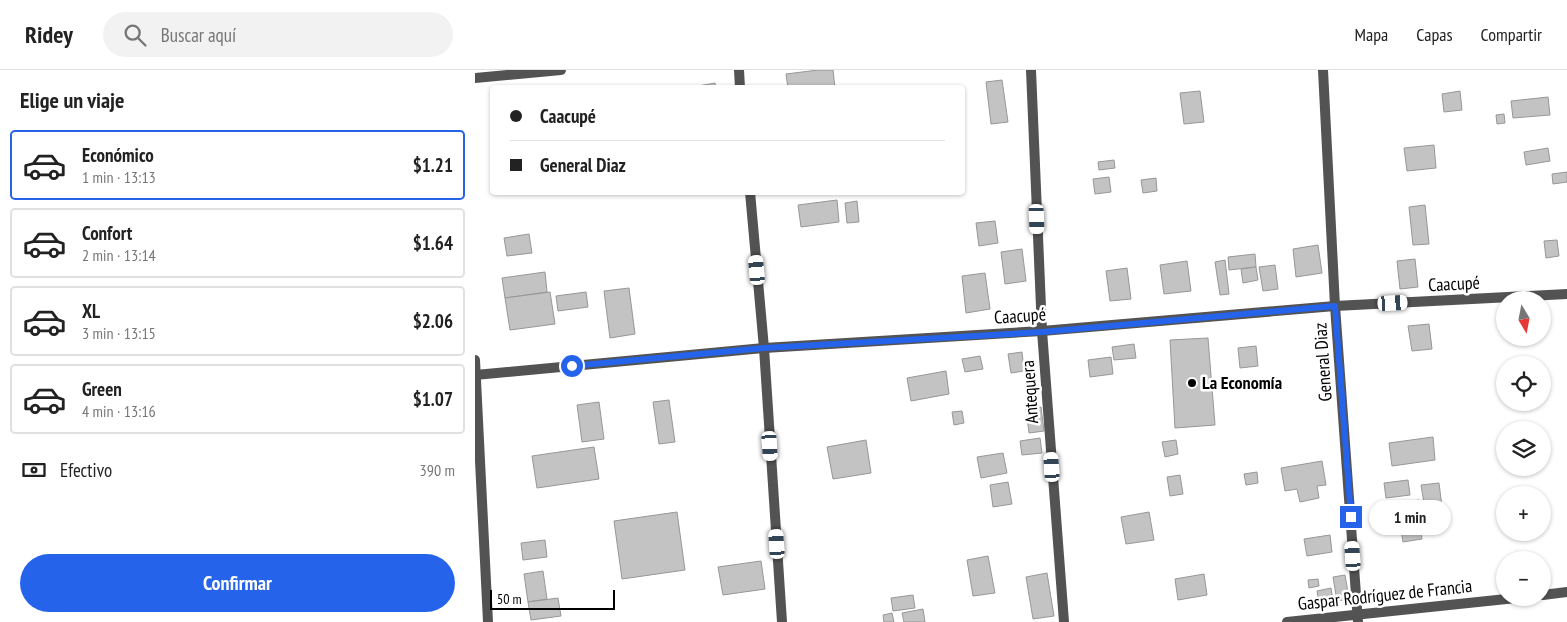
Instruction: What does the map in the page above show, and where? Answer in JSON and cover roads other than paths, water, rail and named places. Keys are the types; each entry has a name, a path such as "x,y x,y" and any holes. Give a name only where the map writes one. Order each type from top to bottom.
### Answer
{"street":[{"path":"475,78 561,70"},
{"path":"739,70 740,85"},
{"name":"Antequera","path":"1031,70 1042,332 1064,622"},
{"name":"General Diaz","path":"1323,70 1335,306 1358,618"},
{"path":"750,195 764,348 782,622"},
{"name":"Caacupé","path":"475,375 764,348 1042,332 1335,306 1567,294"},
{"path":"475,360 487,622"},
{"path":"1551,594 1567,592"},
{"name":"Gaspar Rodríguez de Francia","path":"1287,622 1358,618 1496,601"}],"place":[{"name":"La Economía","path":"1192,383"}]}
